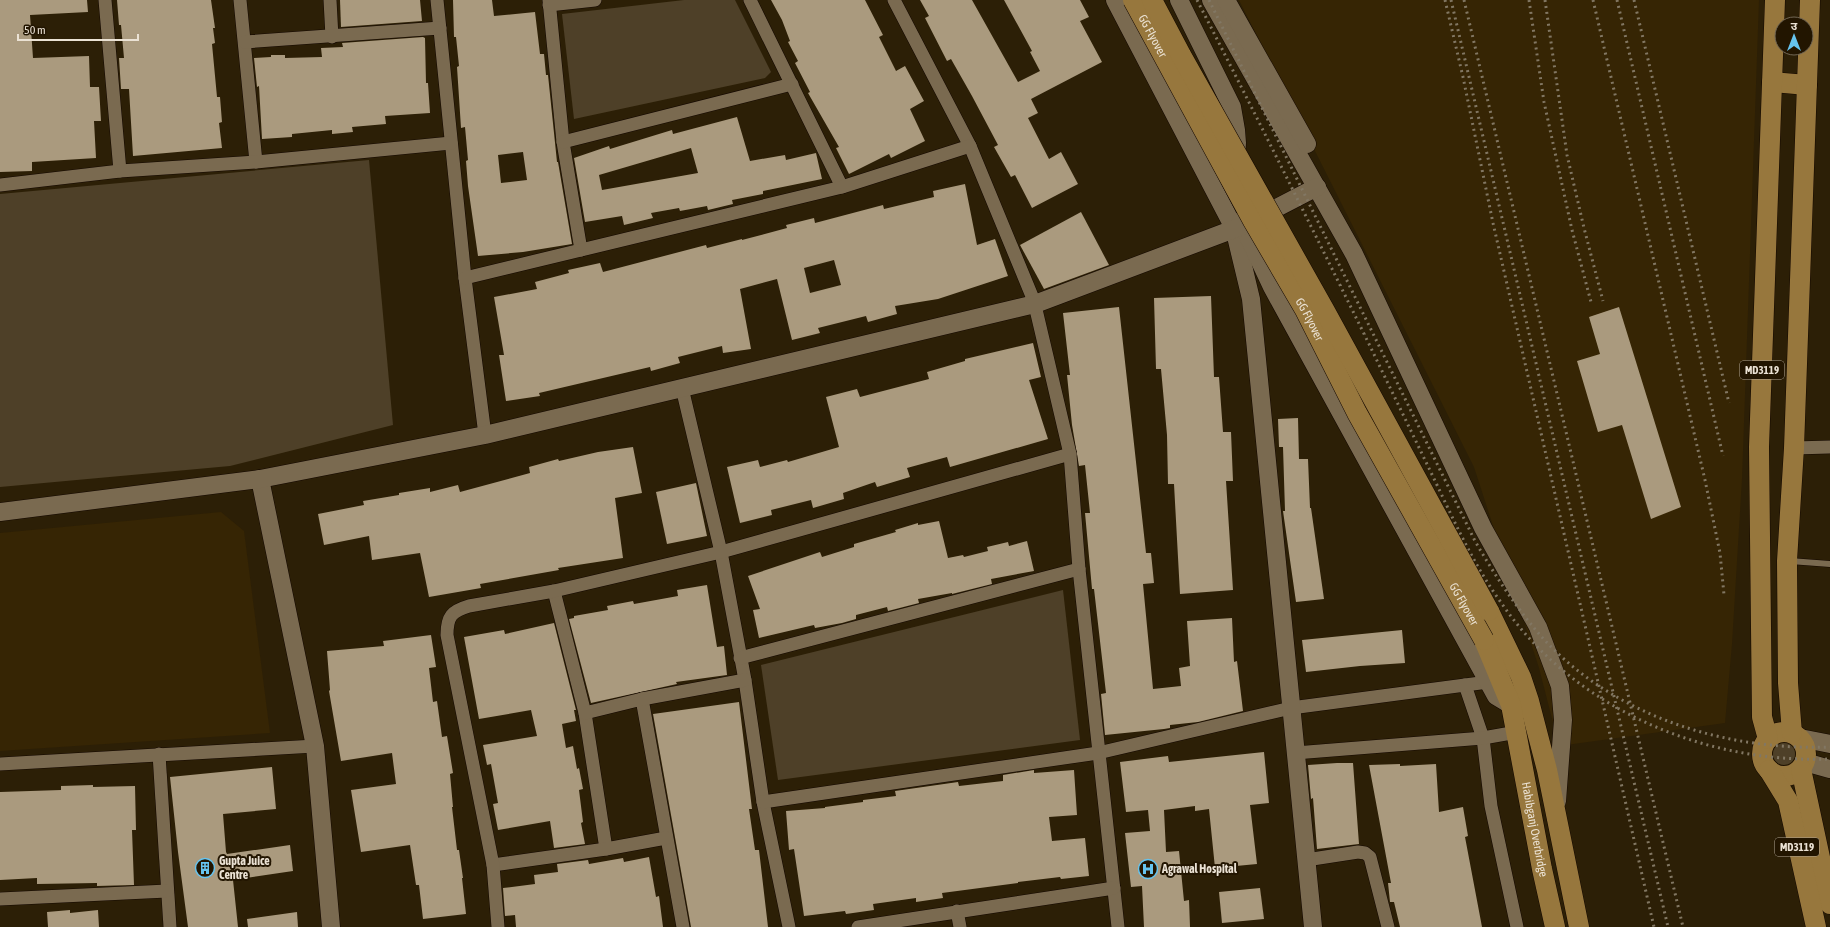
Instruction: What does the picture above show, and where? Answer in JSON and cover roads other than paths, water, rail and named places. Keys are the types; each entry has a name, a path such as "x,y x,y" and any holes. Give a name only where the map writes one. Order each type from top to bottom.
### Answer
{"main road":[{"name":"GG Flyover","path":"1133,0 1253,221 1305,310 1357,413 1484,640 1512,705"},
{"name":"GG Flyover","path":"1152,0 1181,56 1321,304 1489,611 1521,677 1542,750"},
{"name":"MD3119","path":"1768,739 1762,717 1759,446 1775,0"},
{"name":"MD3119","path":"1796,735 1788,684 1786,561 1794,448 1810,0"},
{"path":"1772,82 1807,85"},
{"name":"Habibganj Overbridge","path":"1512,705 1542,869 1555,927"},
{"path":"1779,732 1796,735 1806,749 1803,766 1789,776 1782,776 1769,770 1762,758 1764,744 1768,739 1779,732"},
{"name":"Habibganj Overbridge","path":"1542,750 1579,927"},
{"name":"MD3119","path":"1803,766 1830,904"},
{"name":"MD3119","path":"1769,770 1788,800 1816,927"}],"street":[{"path":"105,0 120,172"},
{"path":"240,0 256,162"},
{"path":"330,0 332,37"},
{"path":"437,0 465,278 485,435"},
{"path":"581,250 563,142 549,2 595,0"},
{"path":"750,0 842,187"},
{"path":"894,0 970,146 1035,304 1070,454 1079,569 1118,927"},
{"path":"1115,0 1488,682 1496,696 1512,705"},
{"path":"1179,0 1232,107 1237,143 1234,174 1234,198 1251,299 1313,927"},
{"path":"1210,0 1354,254 1483,528 1538,627 1560,686 1563,720 1556,816"},
{"path":"1226,0 1313,154 1317,187"},
{"path":"245,42 332,37 440,28"},
{"path":"563,142 792,84"},
{"path":"0,185 120,172 256,162 452,143"},
{"path":"465,278 842,187 970,146"},
{"path":"0,512 260,479 485,435 1035,304 1238,227 1317,187"},
{"path":"682,388 721,552 745,680 763,802 789,927"},
{"path":"1794,448 1830,447"},
{"path":"498,927 493,865 447,634 447,624 450,616 459,609 554,591 721,552 1070,454"},
{"path":"260,479 315,746 331,927"},
{"path":"740,658 1079,569"},
{"path":"554,591 585,713 606,849"},
{"path":"585,713 642,699 745,680"},
{"path":"763,802 1098,753 1291,708 1488,682"},
{"path":"1465,685 1483,738 1491,806 1517,927"},
{"path":"642,699 682,927"},
{"path":"1295,753 1483,738 1517,732"},
{"path":"1796,735 1830,744"},
{"path":"0,764 315,746"},
{"path":"159,754 170,927"},
{"path":"1803,766 1830,769"},
{"path":"493,865 606,849 666,838"},
{"path":"1306,860 1358,852 1365,853 1370,857 1388,927"},
{"path":"858,927 1114,888"},
{"path":"0,899 167,891"},
{"path":"957,911 960,927"}],"lane":[{"path":"1786,561 1830,564"}],"railway":[{"path":"1197,0 1263,129 1466,544 1500,601 1530,639 1564,672 1603,699 1645,722 1689,739 1735,751 1783,758 1830,759"},
{"path":"1209,0 1475,541 1505,590 1540,635 1569,663 1601,687 1636,707 1673,723 1711,735 1751,743 1790,747 1830,747"},
{"path":"1445,0 1463,77 1493,223 1654,927"},
{"path":"1451,0 1668,927"},
{"path":"1464,0 1683,927"},
{"path":"1529,0 1544,102 1572,230 1591,302"},
{"path":"1545,0 1567,155 1603,301"},
{"path":"1593,0 1705,480 1720,553 1724,595"},
{"path":"1617,0 1723,456"},
{"path":"1634,0 1729,403"}],"place":[{"name":"Gupta Juice Centre","path":"205,868"},
{"name":"Agrawal Hospital","path":"1148,869"}]}
